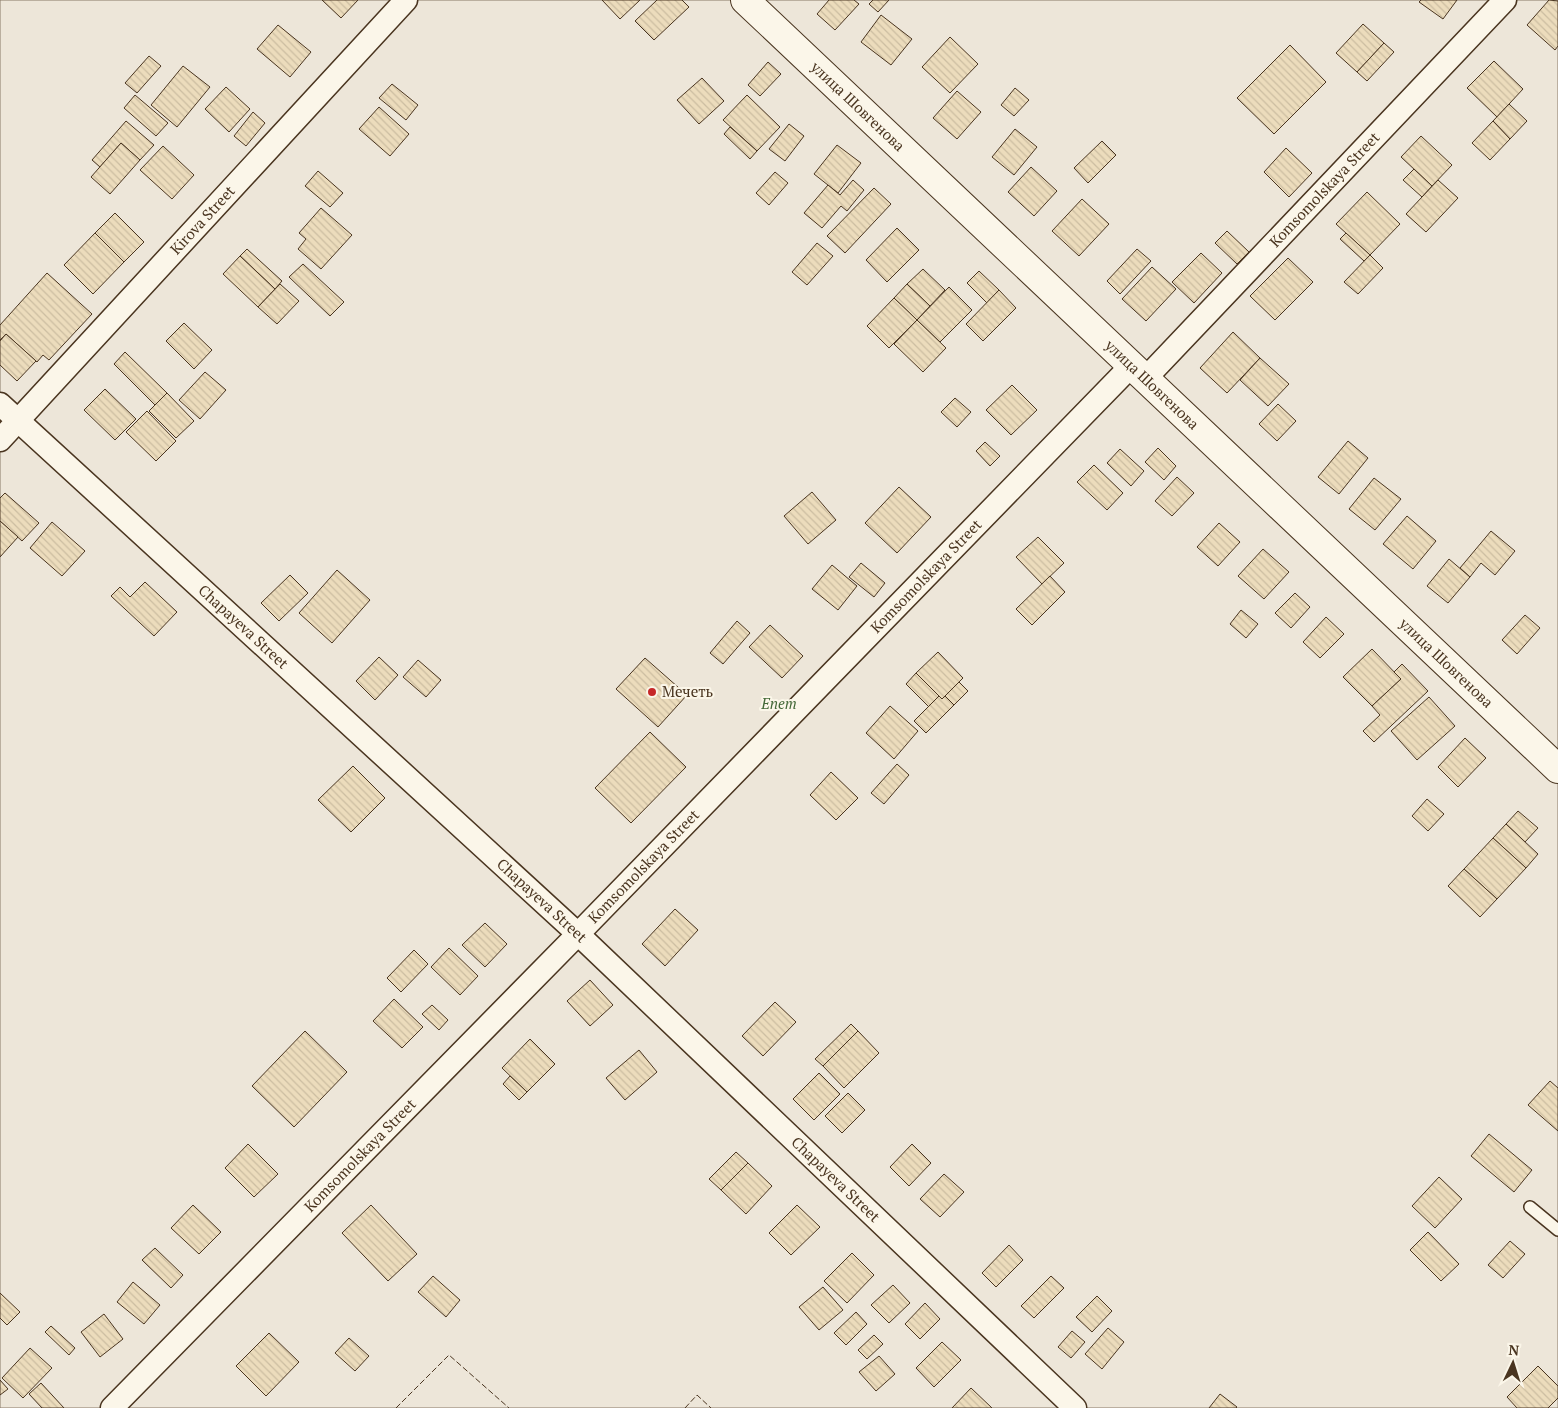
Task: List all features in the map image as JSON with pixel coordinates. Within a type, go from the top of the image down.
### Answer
[{"type":"street","name":"Kirova Street","points":[[0,440],[406,0]]},
{"type":"street","name":"улица Шовгенова","points":[[745,0],[1558,769]]},
{"type":"street","name":"Komsomolskaya Street","points":[[112,1408],[578,934],[1138,372],[1505,0]]},
{"type":"street","name":"Chapayeva Street","points":[[0,404],[578,934],[1075,1408]]},
{"type":"lane","points":[[1530,1207],[1558,1230]]},
{"type":"green space","name":"Enem","points":[[0,0],[1558,0],[1558,1408],[0,1408]]},
{"type":"building","points":[[322,0],[358,0],[341,18]]},
{"type":"building","points":[[602,0],[640,0],[620,19]]},
{"type":"building","points":[[657,0],[682,0],[689,7],[654,40],[635,21]]},
{"type":"building","points":[[829,0],[854,0],[859,4],[835,30],[817,14]]},
{"type":"building","points":[[873,0],[889,0],[878,12],[869,4]]},
{"type":"building","points":[[1421,0],[1457,0],[1443,19],[1419,2]]},
{"type":"building","points":[[1549,0],[1558,1],[1558,46],[1555,50],[1527,25]]},
{"type":"building","points":[[881,15],[912,39],[891,65],[861,42]]},
{"type":"building","points":[[1363,24],[1384,43],[1357,72],[1336,53]]},
{"type":"building","points":[[278,25],[311,52],[290,77],[257,49]]},
{"type":"building","points":[[950,37],[978,64],[950,93],[922,67]]},
{"type":"building","points":[[1384,43],[1394,52],[1367,81],[1357,72]]},
{"type":"building","points":[[1290,45],[1326,82],[1274,134],[1237,98]]},
{"type":"building","points":[[149,56],[161,66],[137,93],[125,83]]},
{"type":"building","points":[[1494,61],[1523,89],[1497,117],[1467,88]]},
{"type":"building","points":[[768,62],[781,74],[760,96],[748,85]]},
{"type":"building","points":[[183,66],[210,87],[177,127],[151,105]]},
{"type":"building","points":[[702,78],[724,101],[699,124],[677,100]]},
{"type":"building","points":[[392,84],[418,105],[406,120],[379,98]]},
{"type":"building","points":[[226,87],[250,109],[229,132],[205,109]]},
{"type":"building","points":[[1015,88],[1029,100],[1014,116],[1001,105]]},
{"type":"building","points":[[957,91],[981,112],[957,139],[933,118]]},
{"type":"building","points":[[135,95],[168,123],[156,136],[124,108]]},
{"type":"building","points":[[747,95],[780,127],[757,151],[723,120]]},
{"type":"building","points":[[1509,104],[1527,121],[1510,139],[1493,121]]},
{"type":"building","points":[[379,107],[409,134],[390,156],[359,129]]},
{"type":"building","points":[[253,112],[265,123],[246,146],[234,136]]},
{"type":"building","points":[[126,121],[154,145],[140,160],[121,143],[100,167],[92,160]]},
{"type":"building","points":[[1493,121],[1510,139],[1490,160],[1472,143]]},
{"type":"building","points":[[789,124],[804,136],[785,161],[769,149]]},
{"type":"building","points":[[730,127],[757,151],[750,159],[724,134]]},
{"type":"building","points":[[1015,129],[1037,147],[1014,175],[992,157]]},
{"type":"building","points":[[1421,136],[1452,165],[1432,186],[1401,157]]},
{"type":"building","points":[[1102,141],[1116,155],[1088,183],[1074,168]]},
{"type":"building","points":[[121,143],[140,160],[110,194],[91,177]]},
{"type":"building","points":[[837,145],[861,163],[838,193],[814,174]]},
{"type":"building","points":[[163,146],[194,175],[172,199],[140,170]]},
{"type":"building","points":[[1286,148],[1312,173],[1289,197],[1264,172]]},
{"type":"building","points":[[1031,167],[1057,191],[1034,216],[1008,192]]},
{"type":"building","points":[[1414,169],[1432,186],[1422,197],[1403,180]]},
{"type":"building","points":[[318,171],[343,193],[330,207],[305,186]]},
{"type":"building","points":[[775,172],[788,183],[769,205],[756,193]]},
{"type":"building","points":[[853,180],[864,190],[847,211],[841,206],[822,228],[804,213],[828,185],[840,195]]},
{"type":"building","points":[[1438,180],[1458,198],[1426,232],[1406,214]]},
{"type":"building","points":[[874,188],[891,204],[845,253],[827,236]]},
{"type":"building","points":[[1367,192],[1400,224],[1370,255],[1336,224]]},
{"type":"building","points":[[1082,199],[1109,224],[1079,256],[1052,231]]},
{"type":"building","points":[[321,208],[352,235],[321,269],[298,249],[306,239],[299,233]]},
{"type":"building","points":[[115,213],[144,242],[124,262],[95,233]]},
{"type":"building","points":[[897,228],[919,250],[887,282],[866,260]]},
{"type":"building","points":[[1227,231],[1249,252],[1237,264],[1215,243]]},
{"type":"building","points":[[95,233],[124,262],[93,294],[64,265]]},
{"type":"building","points":[[1346,233],[1370,255],[1364,261],[1340,239]]},
{"type":"building","points":[[817,243],[833,256],[807,285],[792,272]]},
{"type":"building","points":[[247,249],[282,281],[275,289],[240,256]]},
{"type":"building","points":[[1137,249],[1151,261],[1120,294],[1107,281]]},
{"type":"building","points":[[1201,253],[1222,273],[1194,303],[1172,282]]},
{"type":"building","points":[[1370,255],[1383,268],[1358,294],[1344,282]]},
{"type":"building","points":[[240,256],[275,289],[258,307],[223,274]]},
{"type":"building","points":[[1288,258],[1313,282],[1275,320],[1250,296]]},
{"type":"building","points":[[303,264],[344,302],[330,316],[289,277]]},
{"type":"building","points":[[1152,267],[1176,289],[1146,321],[1122,299]]},
{"type":"building","points":[[923,269],[945,290],[930,306],[907,284]]},
{"type":"building","points":[[979,271],[999,290],[987,303],[967,283]]},
{"type":"building","points":[[47,273],[92,314],[49,360],[43,355],[37,362],[6,334],[0,340],[0,325]]},
{"type":"building","points":[[280,284],[299,301],[277,324],[258,307]]},
{"type":"building","points":[[907,284],[930,306],[917,320],[894,298]]},
{"type":"building","points":[[949,287],[972,310],[940,342],[917,320]]},
{"type":"building","points":[[999,290],[1016,308],[983,341],[966,324]]},
{"type":"building","points":[[894,298],[917,320],[889,348],[867,326]]},
{"type":"building","points":[[917,320],[946,348],[923,372],[894,344]]},
{"type":"building","points":[[184,323],[212,350],[194,369],[166,341]]},
{"type":"building","points":[[1233,332],[1260,358],[1227,393],[1200,368]]},
{"type":"building","points":[[6,334],[36,361],[17,381],[0,365],[0,341]]},
{"type":"building","points":[[125,352],[167,393],[155,405],[114,364]]},
{"type":"building","points":[[1260,358],[1289,384],[1268,406],[1240,380]]},
{"type":"building","points":[[205,372],[226,390],[200,419],[179,400]]},
{"type":"building","points":[[1012,385],[1037,410],[1011,435],[986,410]]},
{"type":"building","points":[[105,389],[136,419],[115,440],[84,410]]},
{"type":"building","points":[[167,393],[194,421],[176,438],[149,411]]},
{"type":"building","points":[[955,398],[971,412],[957,427],[941,412]]},
{"type":"building","points":[[1278,404],[1296,421],[1277,441],[1259,424]]},
{"type":"building","points":[[147,411],[176,441],[156,461],[126,432]]},
{"type":"building","points":[[1348,441],[1368,458],[1339,494],[1318,477]]},
{"type":"building","points":[[985,442],[1000,456],[990,466],[976,451]]},
{"type":"building","points":[[1158,448],[1176,466],[1164,480],[1145,462]]},
{"type":"building","points":[[1120,449],[1144,471],[1131,486],[1107,463]]},
{"type":"building","points":[[1094,465],[1123,493],[1107,510],[1077,482]]},
{"type":"building","points":[[1177,477],[1194,493],[1172,516],[1155,501]]},
{"type":"building","points":[[1374,478],[1401,499],[1375,530],[1349,509]]},
{"type":"building","points":[[899,487],[931,517],[897,553],[865,523]]},
{"type":"building","points":[[812,492],[836,520],[808,544],[784,516]]},
{"type":"building","points":[[5,493],[39,523],[22,541],[0,521],[0,498]]},
{"type":"building","points":[[1407,516],[1436,541],[1413,569],[1383,544]]},
{"type":"building","points":[[0,521],[18,537],[0,557]]},
{"type":"building","points":[[52,522],[85,551],[62,576],[30,548]]},
{"type":"building","points":[[1219,523],[1240,542],[1218,566],[1197,547]]},
{"type":"building","points":[[1491,531],[1515,551],[1495,575],[1481,563],[1470,577],[1460,568]]},
{"type":"building","points":[[1038,537],[1064,563],[1042,584],[1016,557]]},
{"type":"building","points":[[1263,549],[1289,572],[1264,599],[1238,576]]},
{"type":"building","points":[[1449,559],[1470,577],[1448,603],[1427,586]]},
{"type":"building","points":[[861,563],[885,583],[874,597],[849,577]]},
{"type":"building","points":[[832,565],[857,586],[838,610],[812,589]]},
{"type":"building","points":[[337,570],[370,600],[332,643],[299,613]]},
{"type":"building","points":[[290,575],[308,593],[279,621],[261,603]]},
{"type":"building","points":[[1050,576],[1065,592],[1032,625],[1016,609]]},
{"type":"building","points":[[145,582],[177,612],[154,636],[111,596],[120,587],[130,597]]},
{"type":"building","points":[[1295,593],[1310,607],[1291,628],[1275,613]]},
{"type":"building","points":[[1241,610],[1258,624],[1246,638],[1230,624]]},
{"type":"building","points":[[1525,615],[1540,628],[1517,654],[1502,640]]},
{"type":"building","points":[[1326,617],[1344,634],[1320,658],[1303,642]]},
{"type":"building","points":[[737,621],[750,633],[723,664],[710,653]]},
{"type":"building","points":[[770,625],[803,656],[782,678],[749,647]]},
{"type":"building","points":[[1372,649],[1401,679],[1372,706],[1343,677]]},
{"type":"building","points":[[938,652],[963,678],[942,699],[916,673]]},
{"type":"building","points":[[379,657],[398,675],[375,700],[356,681]]},
{"type":"building","name":"Мечеть","points":[[645,658],[687,695],[658,727],[616,689]]},
{"type":"building","points":[[418,660],[441,680],[426,697],[403,677]]},
{"type":"building","points":[[1402,664],[1428,691],[1374,742],[1363,731],[1380,715],[1372,706],[1401,679],[1394,672]]},
{"type":"building","points":[[916,673],[939,696],[929,707],[906,684]]},
{"type":"building","points":[[959,682],[968,691],[954,705],[945,696]]},
{"type":"building","points":[[939,696],[942,699],[945,696],[954,705],[926,733],[914,721]]},
{"type":"building","points":[[1429,697],[1455,726],[1417,760],[1391,731]]},
{"type":"building","points":[[890,706],[918,731],[894,759],[866,733]]},
{"type":"building","points":[[650,732],[686,767],[631,823],[595,788]]},
{"type":"building","points":[[1465,738],[1486,758],[1458,787],[1438,767]]},
{"type":"building","points":[[897,764],[909,775],[884,804],[871,793]]},
{"type":"building","points":[[353,766],[385,798],[351,832],[318,800]]},
{"type":"building","points":[[831,772],[858,798],[836,820],[810,795]]},
{"type":"building","points":[[1427,799],[1444,814],[1428,831],[1412,816]]},
{"type":"building","points":[[1518,811],[1538,828],[1525,842],[1506,824]]},
{"type":"building","points":[[1506,824],[1538,854],[1526,868],[1493,838]]},
{"type":"building","points":[[1493,838],[1526,868],[1497,899],[1464,869]]},
{"type":"building","points":[[1464,869],[1497,899],[1480,917],[1448,886]]},
{"type":"building","points":[[675,909],[698,930],[665,966],[642,944]]},
{"type":"building","points":[[485,923],[507,944],[485,967],[462,945]]},
{"type":"building","points":[[449,948],[478,976],[460,995],[431,967]]},
{"type":"building","points":[[414,950],[428,964],[401,992],[387,978]]},
{"type":"building","points":[[590,980],[613,1005],[590,1026],[567,1001]]},
{"type":"building","points":[[394,999],[423,1027],[402,1048],[373,1021]]},
{"type":"building","points":[[775,1002],[796,1022],[763,1056],[742,1036]]},
{"type":"building","points":[[432,1005],[448,1020],[439,1030],[422,1014]]},
{"type":"building","points":[[851,1024],[858,1031],[823,1066],[815,1059]]},
{"type":"building","points":[[305,1031],[347,1072],[294,1127],[252,1086]]},
{"type":"building","points":[[858,1031],[879,1053],[844,1088],[823,1066]]},
{"type":"building","points":[[530,1039],[555,1064],[527,1092],[502,1068]]},
{"type":"building","points":[[639,1050],[657,1072],[625,1100],[606,1078]]},
{"type":"building","points":[[819,1073],[840,1094],[814,1120],[793,1099]]},
{"type":"building","points":[[510,1076],[527,1092],[519,1100],[503,1084]]},
{"type":"building","points":[[1550,1081],[1558,1088],[1558,1131],[1528,1105]]},
{"type":"building","points":[[848,1093],[865,1110],[842,1133],[825,1116]]},
{"type":"building","points":[[1489,1134],[1532,1170],[1514,1192],[1471,1156]]},
{"type":"building","points":[[248,1144],[278,1174],[254,1197],[225,1168]]},
{"type":"building","points":[[912,1144],[931,1163],[909,1186],[890,1167]]},
{"type":"building","points":[[736,1152],[748,1163],[721,1190],[709,1179]]},
{"type":"building","points":[[748,1163],[772,1186],[746,1214],[721,1190]]},
{"type":"building","points":[[944,1174],[964,1192],[940,1217],[920,1199]]},
{"type":"building","points":[[1439,1177],[1462,1199],[1435,1228],[1412,1206]]},
{"type":"building","points":[[193,1205],[221,1232],[199,1254],[171,1228]]},
{"type":"building","points":[[371,1205],[417,1254],[388,1281],[342,1233]]},
{"type":"building","points":[[797,1205],[820,1227],[791,1255],[769,1233]]},
{"type":"building","points":[[1428,1232],[1459,1264],[1441,1281],[1410,1250]]},
{"type":"building","points":[[1510,1241],[1525,1254],[1503,1278],[1488,1265]]},
{"type":"building","points":[[1009,1245],[1023,1260],[996,1287],[982,1273]]},
{"type":"building","points":[[155,1248],[183,1275],[171,1288],[142,1260]]},
{"type":"building","points":[[852,1253],[874,1275],[847,1303],[824,1281]]},
{"type":"building","points":[[433,1276],[460,1300],[446,1317],[418,1292]]},
{"type":"building","points":[[1051,1276],[1064,1288],[1034,1318],[1021,1306]]},
{"type":"building","points":[[133,1282],[160,1305],[144,1324],[117,1302]]},
{"type":"building","points":[[893,1285],[910,1303],[889,1323],[871,1305]]},
{"type":"building","points":[[823,1287],[843,1310],[819,1330],[799,1307]]},
{"type":"building","points":[[0,1293],[20,1312],[7,1325],[0,1318]]},
{"type":"building","points":[[1097,1296],[1112,1311],[1092,1332],[1076,1317]]},
{"type":"building","points":[[925,1303],[940,1319],[920,1339],[905,1324]]},
{"type":"building","points":[[856,1312],[867,1324],[846,1345],[834,1333]]},
{"type":"building","points":[[104,1314],[123,1339],[100,1357],[81,1332]]},
{"type":"building","points":[[51,1326],[75,1348],[69,1355],[45,1332]]},
{"type":"building","points":[[1108,1328],[1124,1342],[1102,1369],[1085,1354]]},
{"type":"building","points":[[1072,1331],[1085,1342],[1071,1358],[1058,1347]]},
{"type":"building","points":[[269,1333],[299,1362],[266,1396],[236,1366]]},
{"type":"building","points":[[874,1335],[883,1344],[867,1359],[858,1350]]},
{"type":"building","points":[[349,1338],[369,1356],[355,1371],[335,1353]]},
{"type":"building","points":[[942,1342],[961,1360],[934,1387],[916,1368]]},
{"type":"building","points":[[30,1348],[52,1368],[23,1398],[2,1378]]},
{"type":"building","points":[[879,1356],[895,1374],[876,1391],[859,1372]]},
{"type":"building","points":[[1538,1366],[1558,1386],[1558,1398],[1548,1408],[1517,1408],[1507,1397]]},
{"type":"building","points":[[0,1380],[8,1389],[0,1395]]},
{"type":"building","points":[[41,1383],[64,1408],[42,1408],[29,1394]]},
{"type":"building","points":[[971,1388],[992,1408],[952,1408]]},
{"type":"building","points":[[1220,1394],[1237,1407],[1209,1408]]},
{"type":"fence","points":[[396,1408],[449,1355],[509,1408]]},
{"type":"fence","points":[[685,1408],[697,1395],[711,1408]]},
{"type":"place","name":"Мечеть","points":[[652,692]]}]
